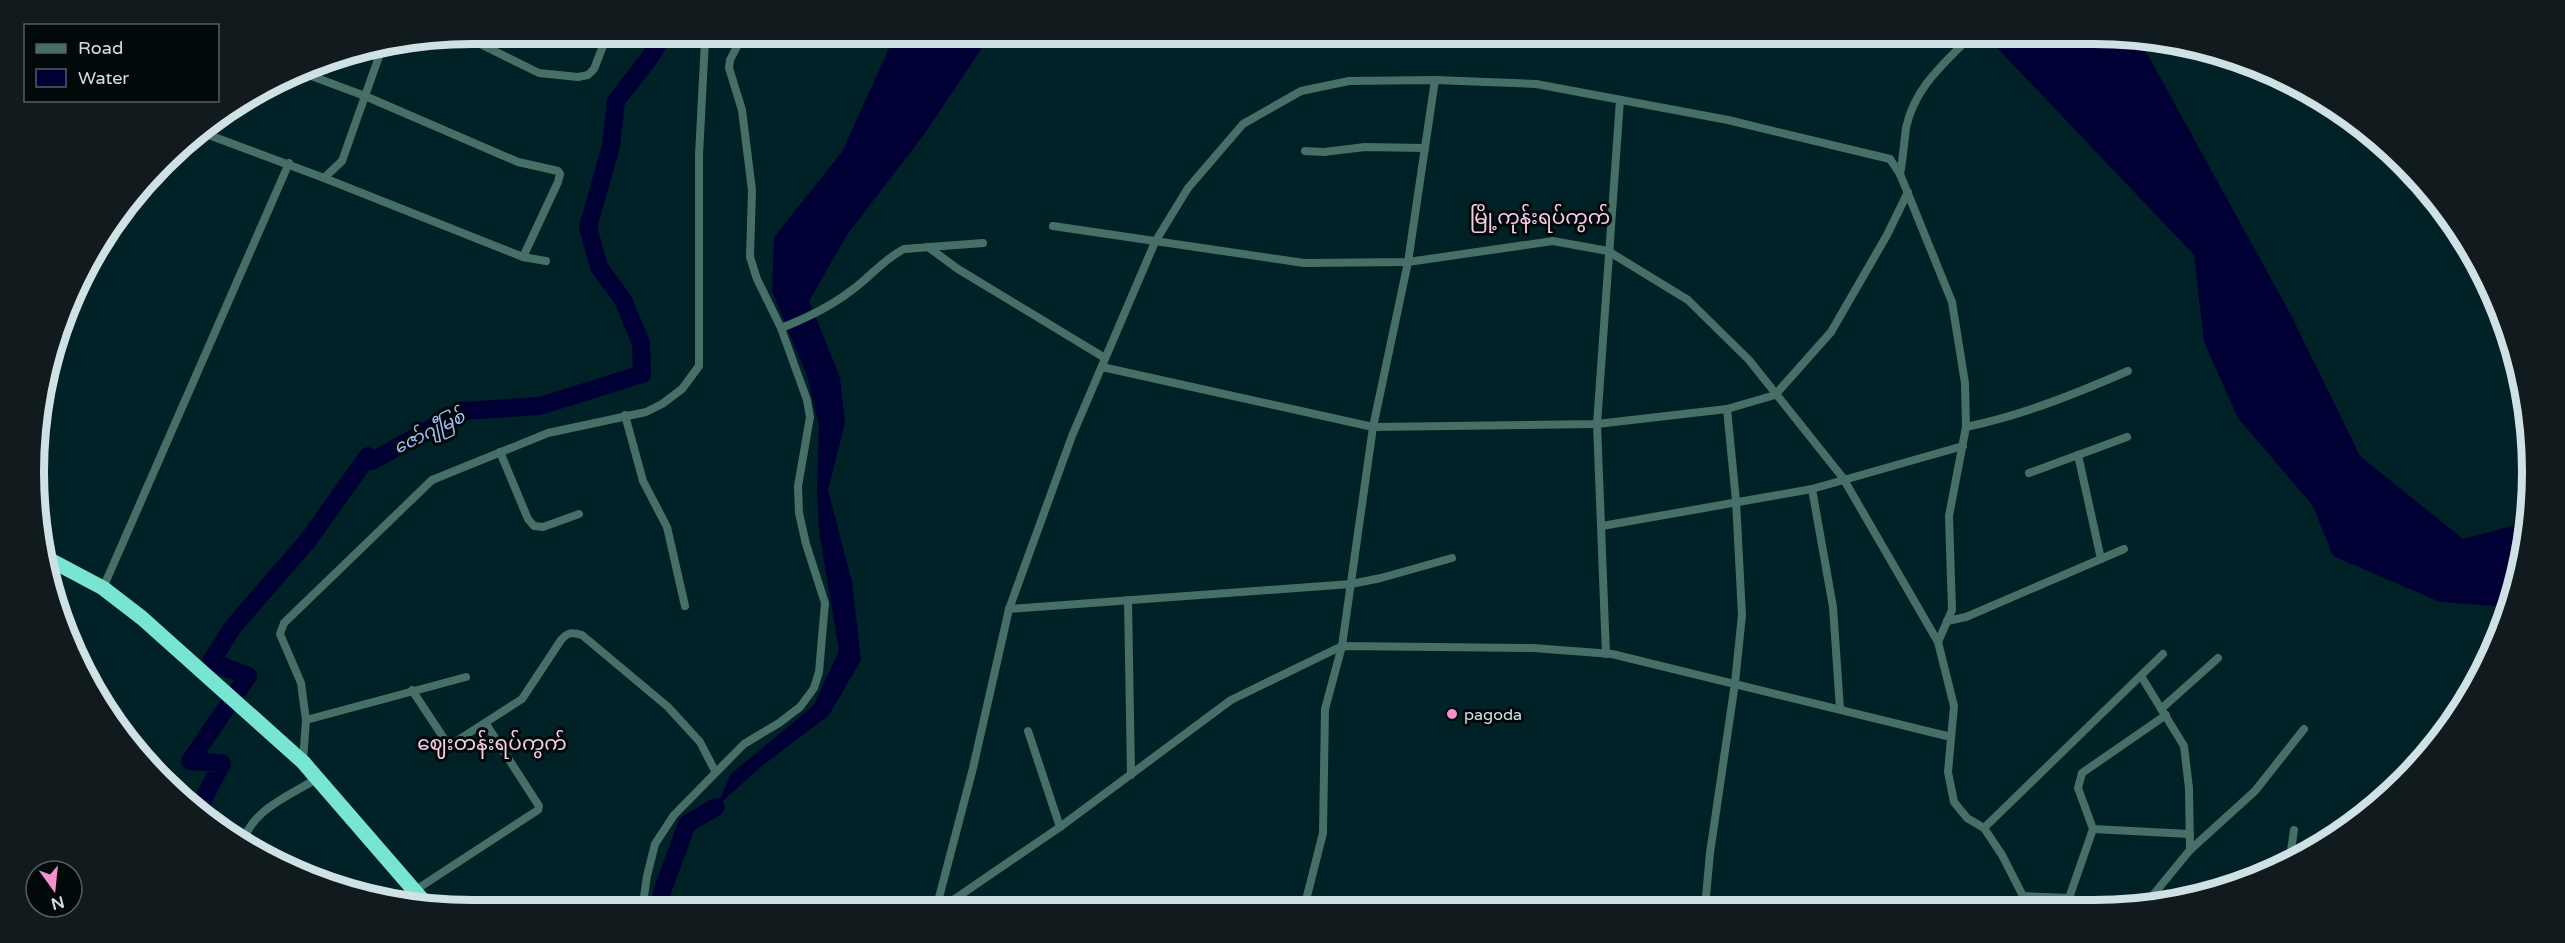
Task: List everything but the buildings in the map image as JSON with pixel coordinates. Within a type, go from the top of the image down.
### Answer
[{"type":"highway","points":[[53,562],[103,588],[142,618],[303,762],[419,896]]},
{"type":"street","points":[[480,44],[539,73],[578,77],[588,75],[594,69],[604,44]]},
{"type":"street","points":[[303,762],[306,720],[301,683],[280,634],[284,623],[432,480],[548,433],[646,412],[662,404],[682,389],[699,366],[699,155],[705,44]]},
{"type":"street","points":[[643,900],[656,844],[674,815],[744,744],[800,707],[814,688],[819,672],[825,603],[806,544],[798,486],[810,417],[807,400],[783,327],[757,279],[750,257],[752,190],[742,110],[729,68],[730,60],[738,44]]},
{"type":"street","points":[[1900,174],[1907,126],[1918,94],[1931,75],[1963,44]]},
{"type":"street","points":[[324,178],[342,161],[380,54]]},
{"type":"street","points":[[310,75],[365,96],[518,162],[558,171],[560,174],[558,182],[524,257]]},
{"type":"street","points":[[1306,900],[1323,833],[1325,709],[1342,646],[1373,426],[1408,262],[1435,80]]},
{"type":"street","points":[[940,900],[1009,609],[1072,436],[1155,242],[1188,188],[1243,124],[1301,91],[1350,81],[1435,80],[1536,84],[1728,120],[1890,159],[1908,192],[1952,302],[1965,383],[1966,427],[1949,516],[1952,610],[1938,642]]},
{"type":"street","points":[[1606,654],[1597,424],[1620,100]]},
{"type":"street","points":[[208,134],[289,163],[524,257],[546,261]]},
{"type":"street","points":[[1305,151],[1324,152],[1365,147],[1425,148]]},
{"type":"street","points":[[103,588],[289,163]]},
{"type":"street","points":[[928,248],[1103,363],[1373,426],[1597,424],[1727,410],[1775,395],[1831,332],[1887,235],[1908,192]]},
{"type":"street","points":[[1053,226],[1304,263],[1408,262],[1553,241],[1608,251],[1688,300],[1749,360],[1843,478],[1938,642],[1954,706],[1948,772],[1954,802],[1967,818],[1984,828],[2002,855],[2024,900]]},
{"type":"street","points":[[783,327],[817,313],[852,290],[894,254],[904,249],[983,243]]},
{"type":"street","points":[[1966,427],[2002,420],[2064,399],[2128,371]]},
{"type":"street","points":[[1706,900],[1742,615],[1736,501],[1727,410]]},
{"type":"street","points":[[625,415],[643,481],[667,527],[685,606]]},
{"type":"street","points":[[2029,472],[2127,437]]},
{"type":"street","points":[[1602,526],[1812,489],[1843,478],[1963,446]]},
{"type":"street","points":[[500,452],[528,519],[534,526],[543,527],[579,514]]},
{"type":"street","points":[[2078,455],[2101,559]]},
{"type":"street","points":[[1812,489],[1833,607],[1840,709]]},
{"type":"street","points":[[1947,621],[1966,617],[2124,549]]},
{"type":"street","points":[[1009,609],[1351,584],[1381,579],[1452,558]]},
{"type":"street","points":[[1128,600],[1131,775]]},
{"type":"street","points":[[412,690],[449,743],[454,742],[486,724],[522,699],[561,640],[566,634],[573,632],[582,636],[668,707],[700,742],[715,771]]},
{"type":"street","points":[[951,900],[1059,827],[1231,700],[1342,646],[1533,648],[1606,654],[1951,736]]},
{"type":"street","points":[[1984,828],[2163,654]]},
{"type":"street","points":[[2069,898],[2093,829],[2078,788],[2082,773],[2163,712],[2218,658]]},
{"type":"street","points":[[2141,676],[2184,746],[2189,788],[2190,850]]},
{"type":"street","points":[[306,720],[466,677]]},
{"type":"street","points":[[414,891],[537,810],[539,806],[486,724]]},
{"type":"street","points":[[2153,895],[2190,850],[2255,791],[2304,729]]},
{"type":"street","points":[[1028,731],[1059,827]]},
{"type":"street","points":[[246,835],[250,824],[256,817],[316,778]]},
{"type":"street","points":[[2093,829],[2190,834]]},
{"type":"street","points":[[2291,851],[2294,830]]},
{"type":"street","points":[[2023,896],[2075,900]]},
{"type":"water","points":[[891,44],[985,44],[925,133],[847,235],[809,301],[840,377],[845,423],[828,490],[852,582],[861,660],[829,715],[762,766],[716,807],[731,774],[813,706],[839,651],[819,531],[817,490],[819,426],[807,376],[772,291],[774,237],[842,152]]},
{"type":"water","points":[[1993,44],[2121,44],[2143,46],[2291,315],[2360,456],[2463,539],[2518,524],[2500,606],[2440,602],[2333,556],[2313,506],[2238,418],[2204,342],[2194,255]]},
{"type":"waterway","name":"ဇော်ဂျီမြစ်","points":[[201,803],[222,763],[190,761],[248,676],[211,662],[232,628],[309,539],[368,456],[372,461],[462,411],[540,406],[642,374],[641,343],[623,300],[599,267],[588,227],[611,146],[616,101],[658,44]]},
{"type":"waterway","points":[[661,900],[687,824],[716,807]]},
{"type":"place","name":"pagoda","points":[[1452,714]]},
{"type":"district","name":"မြို့ကုန်းရပ်ကွက်","points":[[1540,217]]},
{"type":"district","name":"ဈေးတန်းရပ်ကွက်","points":[[492,743]]}]
